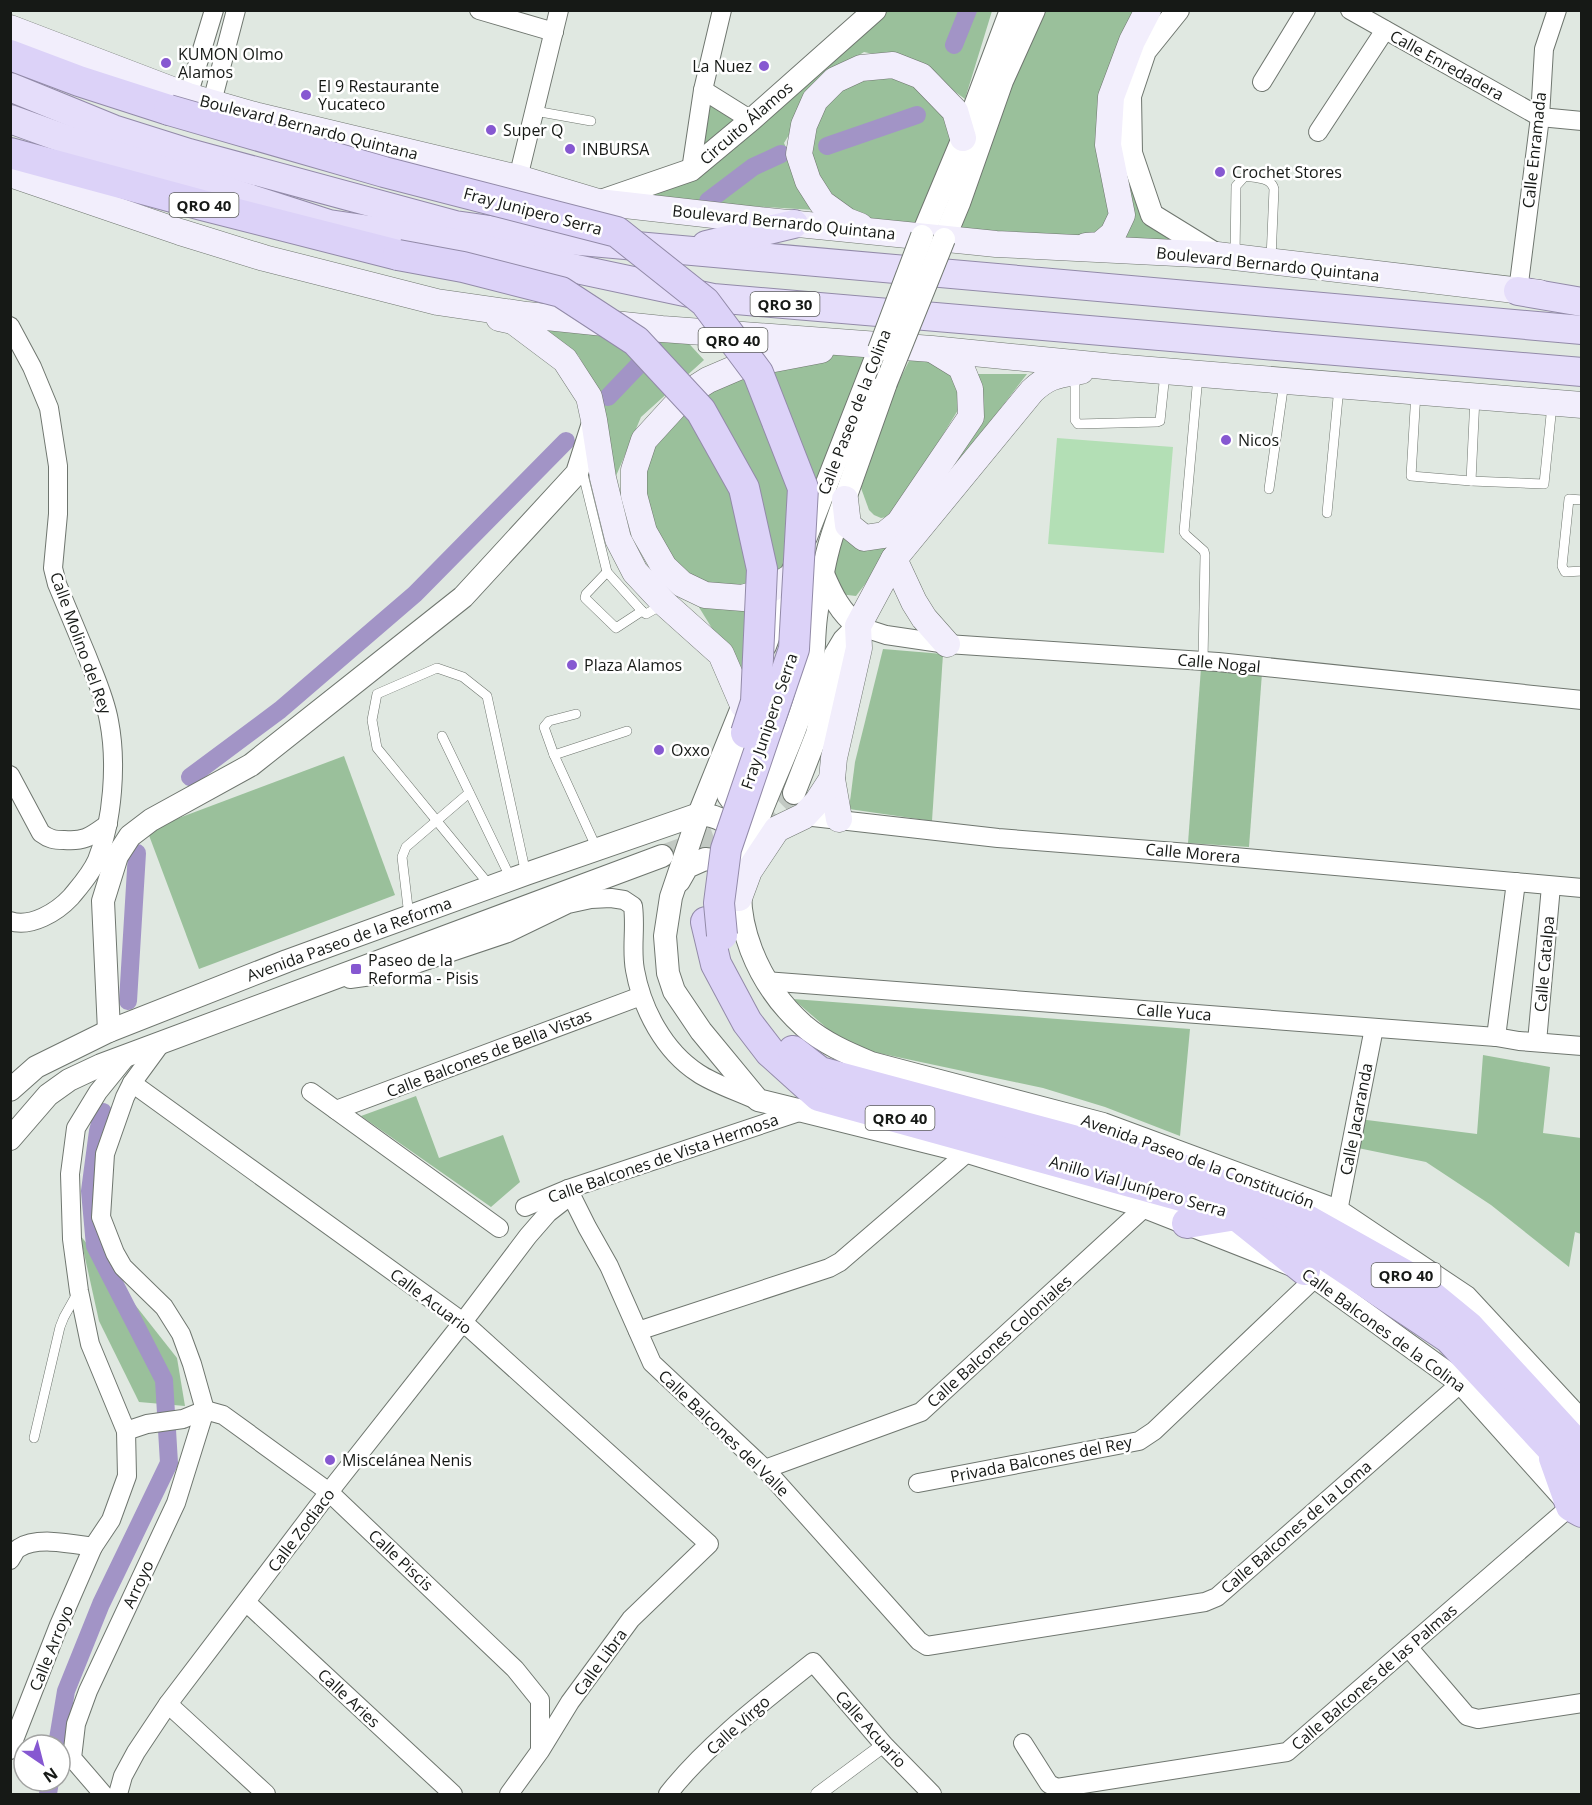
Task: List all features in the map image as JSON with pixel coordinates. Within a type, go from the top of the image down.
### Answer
[{"type":"highway","points":[[10,43],[79,81]]},
{"type":"highway","name":"Fray Junipero Serra","points":[[10,55],[79,81],[190,103],[384,172],[616,232],[705,302],[758,373],[803,488],[794,649],[726,849],[714,929]]},
{"type":"highway","name":"Fray Junipero Serra","points":[[10,153],[398,255],[463,267],[561,292],[636,341],[701,411],[744,488],[762,569],[756,702],[706,856],[714,929]]},
{"type":"highway","name":"Anillo Vial Junípero Serra","points":[[714,929],[716,964],[747,1022],[770,1052],[819,1096],[1184,1196],[1316,1249],[1449,1338],[1549,1447],[1579,1504]]},
{"type":"highway","name":"Anillo Vial Junípero Serra","points":[[1184,1196],[1302,1217],[1407,1276],[1468,1326],[1581,1450]]},
{"type":"highway","points":[[1236,1215],[1310,1273]]},
{"type":"main road","points":[[1077,247],[1100,245],[1113,234],[1122,215],[1108,145],[1111,97],[1132,41],[1148,10]]},
{"type":"main road","name":"Boulevard Bernardo Quintana","points":[[10,28],[190,103],[258,116],[518,178],[598,202],[996,244],[1226,256],[1518,291],[1581,296]]},
{"type":"main road","points":[[874,231],[847,221],[822,203],[808,181],[799,154],[804,125],[815,100],[835,80],[861,68],[892,65],[921,76],[928,83],[955,111],[963,138]]},
{"type":"main road","points":[[10,87],[113,129],[189,153],[455,225],[546,238],[684,251],[1581,330]]},
{"type":"main road","name":"QRO 30","points":[[10,119],[79,144],[329,224],[445,241],[713,298],[1581,372]]},
{"type":"main road","points":[[10,174],[264,258],[513,321],[565,360],[589,398],[603,478],[618,539],[653,607],[721,654],[743,705]]},
{"type":"main road","points":[[684,251],[794,224]]},
{"type":"main road","points":[[1518,291],[1581,302]]},
{"type":"main road","points":[[437,302],[527,315],[662,329],[932,349],[1113,367],[1581,405]]},
{"type":"main road","points":[[789,579],[771,589],[743,598],[705,595],[682,584],[664,567],[644,532],[634,495],[634,470],[644,440],[686,394],[708,380],[743,365],[856,344]]},
{"type":"main road","points":[[845,499],[848,525],[864,538],[884,535],[899,523],[971,417],[970,389],[961,367],[932,349]]},
{"type":"main road","points":[[839,819],[832,778],[834,758],[859,648],[858,626],[894,559],[1032,391],[1044,380],[1058,375],[1113,367]]},
{"type":"main road","points":[[894,559],[914,602],[924,618],[947,644]]},
{"type":"main road","points":[[739,898],[749,871],[777,829],[804,816],[817,802],[832,778]]},
{"type":"street","points":[[190,103],[214,10]]},
{"type":"street","points":[[190,103],[236,10]]},
{"type":"street","points":[[479,10],[554,32]]},
{"type":"street","points":[[518,178],[559,10]]},
{"type":"street","points":[[691,170],[704,90],[722,10]]},
{"type":"street","name":"Circuito Álamos","points":[[598,202],[691,170],[875,10]]},
{"type":"street","name":"Calle Paseo de la Colina","points":[[699,814],[743,705],[789,579],[877,379],[936,230],[963,138],[1011,10]]},
{"type":"street","name":"Calle Paseo de la Colina","points":[[936,230],[960,203],[1002,81],[1034,10]]},
{"type":"street","points":[[1178,10],[1145,51],[1130,96],[1131,153],[1152,215],[1226,256]]},
{"type":"street","points":[[1262,82],[1306,10]]},
{"type":"street","name":"Calle Enredadera","points":[[1350,10],[1540,117],[1581,121]]},
{"type":"street","name":"Calle Enramada","points":[[1518,291],[1540,117],[1544,49],[1557,10]]},
{"type":"street","points":[[1318,132],[1385,30]]},
{"type":"street","points":[[704,90],[751,120]]},
{"type":"street","name":"Calle Molino del Rey","points":[[10,326],[32,367],[49,408],[58,466],[58,514],[53,568],[57,584],[98,684],[109,721],[113,777],[108,824],[97,861],[82,884],[64,904],[44,918],[17,923],[10,921]]},
{"type":"street","name":"Calle Paseo de la Colina","points":[[761,814],[806,699],[815,649],[816,618],[828,550],[845,499],[877,379]]},
{"type":"street","points":[[109,1031],[103,901],[117,856],[130,836],[151,820],[251,765],[463,597],[577,472],[594,420]]},
{"type":"street","points":[[794,793],[818,734],[835,655],[844,640],[858,626],[846,616],[837,603],[823,574]]},
{"type":"street","points":[[823,574],[835,655]]},
{"type":"street","points":[[789,579],[785,620],[729,784],[728,795],[733,802],[761,814],[804,816]]},
{"type":"street","name":"Calle Nogal","points":[[858,626],[886,635],[947,644],[1203,662],[1581,700]]},
{"type":"street","points":[[10,776],[42,833],[50,839],[77,842],[90,837],[108,824]]},
{"type":"street","points":[[739,898],[734,836],[724,820],[712,815],[699,814],[671,897],[665,936],[668,973],[674,991],[701,1031],[758,1101]]},
{"type":"street","name":"Avenida Paseo de la Reforma","points":[[10,1090],[36,1067],[109,1031],[263,970],[409,916],[699,814]]},
{"type":"street","name":"Avenida Paseo de la Constitución","points":[[761,814],[744,861],[739,898],[749,944],[765,981],[784,1006],[805,1027],[839,1050],[871,1063],[1103,1124],[1338,1211],[1466,1297],[1581,1422]]},
{"type":"street","name":"Calle Morera","points":[[804,816],[998,838],[1581,888]]},
{"type":"street","name":"Avenida Paseo de la Reforma","points":[[10,1139],[48,1095],[69,1080],[101,1065],[662,856]]},
{"type":"street","points":[[671,897],[687,867],[705,859],[721,861],[730,875],[739,898]]},
{"type":"street","points":[[1496,1037],[1516,882]]},
{"type":"street","name":"Calle Catalpa","points":[[1537,1042],[1551,886]]},
{"type":"street","points":[[321,982],[386,974],[508,933],[568,904],[591,899],[624,900],[633,906],[635,919],[633,951],[641,996],[662,1037],[677,1055],[698,1074],[758,1101]]},
{"type":"street","points":[[287,961],[268,979],[271,990],[283,993],[299,990]]},
{"type":"street","points":[[162,1042],[132,1083],[105,1154],[101,1217],[123,1267],[164,1307],[181,1334],[205,1410],[183,1419],[147,1424],[126,1431],[90,1344],[79,1290],[72,1239],[70,1174],[76,1128],[98,1092],[142,1034],[167,1016],[263,970]]},
{"type":"street","name":"Calle Yuca","points":[[765,981],[1496,1037],[1581,1046]]},
{"type":"street","name":"Calle Balcones de Bella Vistas","points":[[336,1110],[641,996]]},
{"type":"street","name":"Calle Jacaranda","points":[[1338,1211],[1374,1028]]},
{"type":"street","name":"Calle Acuario","points":[[132,1083],[463,1322],[708,1544]]},
{"type":"street","points":[[311,1092],[499,1228]]},
{"type":"street","name":"Calle Balcones de la Colina","points":[[758,1101],[968,1152],[1145,1207],[1184,1196],[1310,1273],[1461,1383],[1579,1504]]},
{"type":"street","name":"Calle Balcones de Vista Hermosa","points":[[525,1207],[802,1111]]},
{"type":"street","points":[[638,1331],[829,1268],[840,1262],[968,1152]]},
{"type":"street","name":"Calle Zodiaco","points":[[118,1794],[123,1776],[136,1752],[168,1704],[528,1236],[569,1192]]},
{"type":"street","name":"Calle Balcones del Valle","points":[[569,1192],[609,1266],[652,1363],[765,1469],[919,1641],[927,1646]]},
{"type":"street","name":"Calle Balcones Coloniales","points":[[765,1469],[921,1412],[1145,1207]]},
{"type":"street","name":"Privada Balcones del Rey","points":[[918,1483],[1139,1441],[1154,1431],[1310,1273]]},
{"type":"street","name":"Calle Balcones de la Loma","points":[[927,1646],[1205,1602],[1217,1597],[1461,1383]]},
{"type":"street","name":"Calle Piscis","points":[[205,1410],[223,1415],[329,1492],[515,1669],[540,1700],[540,1750]]},
{"type":"street","name":"Arroyo","points":[[103,1794],[72,1758],[76,1724],[88,1691],[176,1503],[205,1410]]},
{"type":"street","name":"Calle Arroyo","points":[[10,1750],[59,1625],[93,1547],[111,1520],[127,1476],[126,1431]]},
{"type":"street","name":"Calle Balcones de las Palmas","points":[[1023,1743],[1050,1784],[1057,1788],[1287,1752],[1579,1504]]},
{"type":"street","points":[[13,1551],[30,1543],[60,1542],[93,1547]]},
{"type":"street","name":"Calle Libra","points":[[509,1794],[570,1702],[631,1619],[708,1544]]},
{"type":"street","name":"Calle Aries","points":[[246,1602],[453,1794]]},
{"type":"street","points":[[1408,1647],[1467,1716],[1478,1719],[1581,1703]]},
{"type":"street","name":"Calle Acuario","points":[[813,1662],[884,1745],[932,1794]]},
{"type":"street","name":"Calle Virgo","points":[[668,1794],[681,1777],[745,1717],[813,1662]]},
{"type":"street","points":[[168,1704],[266,1794]]},
{"type":"street","points":[[826,1792],[884,1745]]},
{"type":"lane","points":[[535,111],[591,121]]},
{"type":"lane","points":[[1226,256],[1236,186],[1245,176],[1268,180],[1273,184],[1271,262]]},
{"type":"lane","points":[[1075,372],[1076,423],[1101,423],[1160,421],[1165,371]]},
{"type":"lane","points":[[1199,374],[1184,532],[1204,551],[1205,555],[1203,662]]},
{"type":"lane","points":[[1269,489],[1284,381]]},
{"type":"lane","points":[[1327,513],[1339,385]]},
{"type":"lane","points":[[1416,392],[1411,476],[1471,481],[1544,484],[1552,403]]},
{"type":"lane","points":[[1471,481],[1475,397]]},
{"type":"lane","points":[[580,461],[607,573],[653,607],[616,628],[585,598],[586,594],[607,573]]},
{"type":"lane","points":[[1581,500],[1569,499],[1562,566],[1565,572],[1581,571]]},
{"type":"lane","points":[[437,668],[463,677],[486,696],[509,880],[436,820],[377,748],[372,720],[377,694],[437,668]]},
{"type":"lane","points":[[576,714],[549,721],[544,727],[597,849]]},
{"type":"lane","points":[[555,755],[627,731]]},
{"type":"lane","points":[[442,736],[509,880]]},
{"type":"lane","points":[[409,916],[402,857],[406,847],[469,794]]},
{"type":"lane","points":[[34,1438],[60,1327],[79,1290]]},
{"type":"green space","points":[[884,11],[992,11],[965,99],[915,63],[864,52],[824,77],[784,143],[814,210],[638,199]]},
{"type":"green space","points":[[1034,11],[1178,11],[1130,96],[1152,215],[1217,255],[944,239]]},
{"type":"green space","points":[[921,76],[963,138],[922,236],[822,203],[804,125],[835,80]]},
{"type":"green space","points":[[703,90],[751,120],[691,170]]},
{"type":"green space","points":[[539,327],[681,335],[704,360],[641,417],[616,476],[599,391],[578,355]]},
{"type":"green space","points":[[880,346],[789,578],[743,598],[664,567],[634,470],[644,440],[743,365]]},
{"type":"green space","points":[[910,359],[929,360],[954,376],[966,397],[898,508],[887,517],[881,518],[869,510],[861,488],[896,387]]},
{"type":"green space","points":[[975,374],[1027,374],[856,596],[839,594],[831,571],[840,530],[885,539],[974,423]]},
{"type":"green space","points":[[777,592],[742,677],[697,604]]},
{"type":"green space","points":[[883,649],[943,654],[932,821],[849,809],[855,762]]},
{"type":"green space","points":[[1201,668],[1262,673],[1249,847],[1188,843]]},
{"type":"green space","points":[[344,756],[395,895],[199,969],[147,830]]},
{"type":"green space","points":[[793,999],[1190,1029],[1180,1136],[1105,1107],[1043,1088],[869,1051],[836,1036]]},
{"type":"green space","points":[[1483,1055],[1550,1067],[1543,1133],[1581,1138],[1581,1234],[1575,1232],[1569,1267],[1491,1205],[1426,1162],[1353,1147],[1359,1119],[1477,1134]]},
{"type":"green space","points":[[416,1096],[439,1158],[503,1135],[520,1182],[491,1207],[361,1116]]},
{"type":"green space","points":[[80,1235],[177,1358],[185,1406],[139,1402],[99,1321]]},
{"type":"building","points":[[1057,438],[1173,447],[1164,553],[1048,544]]},
{"type":"waterway","points":[[954,45],[968,10]]},
{"type":"waterway","points":[[827,146],[917,115]]},
{"type":"waterway","points":[[708,201],[753,167],[781,154]]},
{"type":"waterway","points":[[608,397],[654,349]]},
{"type":"waterway","points":[[190,777],[280,710],[415,594],[566,441]]},
{"type":"waterway","points":[[128,1001],[137,853]]},
{"type":"waterway","points":[[59,1733],[66,1691],[101,1604],[169,1463],[164,1380],[95,1246],[90,1191],[98,1131],[103,1112]]},
{"type":"tunnel","points":[[662,856],[767,819],[794,793]]},
{"type":"place","name":"KUMON Olmo Alamos","points":[[166,63]]},
{"type":"place","name":"La Nuez","points":[[764,66]]},
{"type":"place","name":"El 9 Restaurante Yucateco","points":[[306,95]]},
{"type":"place","name":"Super Q","points":[[491,130]]},
{"type":"place","name":"INBURSA","points":[[570,149]]},
{"type":"place","name":"Crochet Stores","points":[[1220,172]]},
{"type":"place","name":"Nicos","points":[[1226,440]]},
{"type":"place","name":"Plaza Alamos","points":[[572,665]]},
{"type":"place","name":"Oxxo","points":[[659,750]]},
{"type":"place","name":"Paseo de la Reforma - Pisis","points":[[356,969]]},
{"type":"place","name":"Miscelánea Nenis","points":[[330,1460]]}]
